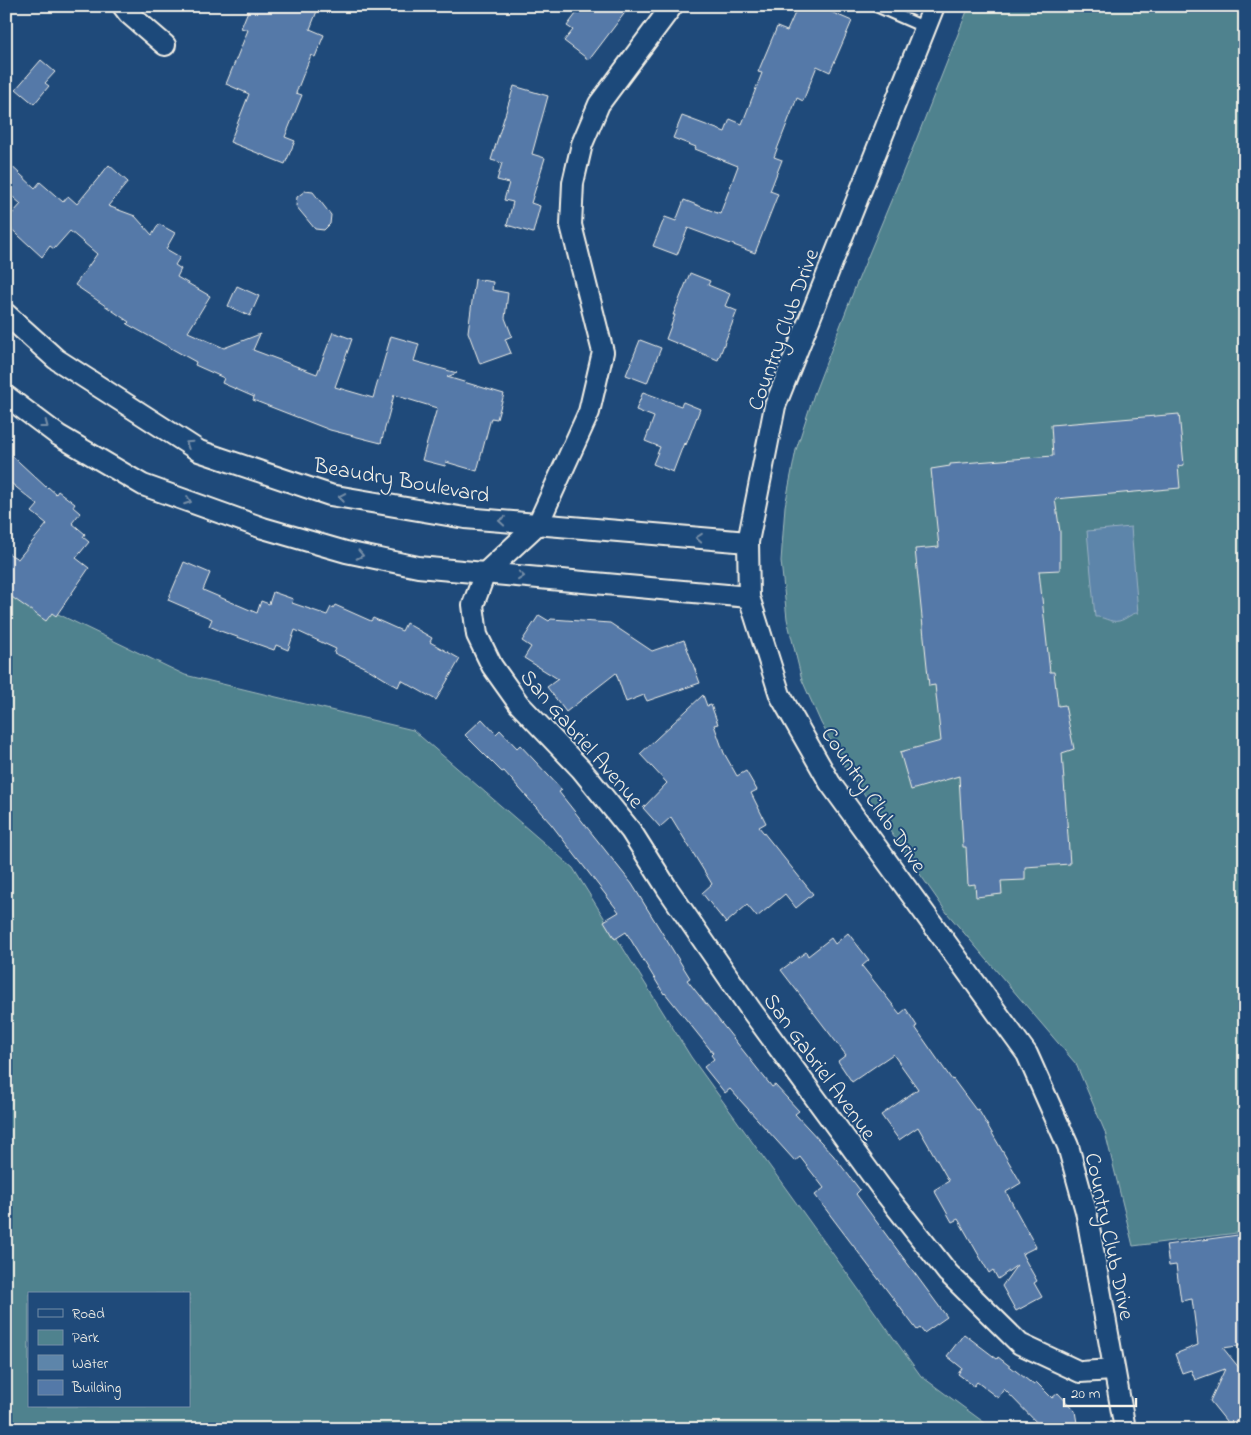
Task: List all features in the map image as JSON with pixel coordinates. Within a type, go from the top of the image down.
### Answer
[{"type":"street","points":[[123,6],[129,14],[165,45]]},
{"type":"street","name":"San Gabriel Avenue","points":[[672,6],[600,104],[582,144],[573,183],[571,225],[603,352],[589,412],[538,524],[485,573],[473,604],[477,635],[492,666],[519,704],[581,769],[631,831],[667,888],[750,1010],[882,1189],[948,1273],[1020,1344],[1080,1372],[1113,1370]]},
{"type":"street","name":"Country Club Drive","points":[[934,6],[775,406],[748,542],[749,597],[780,696],[830,783],[1027,1054],[1068,1146],[1086,1212],[1125,1429]]},
{"type":"street","name":"Beaudry Boulevard","points":[[6,314],[56,359],[199,451],[330,495],[466,518],[748,542]]},
{"type":"street","points":[[6,396],[58,435],[143,484],[263,528],[346,552],[418,567],[749,597]]},
{"type":"lane","points":[[876,6],[926,28]]},
{"type":"green space","points":[[969,6],[1245,6],[1245,1232],[1133,1246],[1105,1132],[1076,1064],[947,913],[846,768],[821,723],[802,680],[787,619],[781,561],[785,506],[796,450],[814,394],[856,285]]},
{"type":"green space","points":[[6,589],[185,675],[413,730],[573,868],[691,1057],[921,1376],[993,1429],[6,1429]]},
{"type":"water","points":[[1131,527],[1138,613],[1116,621],[1095,617],[1087,531]]},
{"type":"building","points":[[250,6],[319,6],[310,29],[324,35],[315,57],[311,55],[296,93],[302,95],[285,137],[295,141],[285,164],[230,142],[249,94],[226,84],[248,30],[241,28]]},
{"type":"building","points":[[582,6],[630,6],[589,60],[564,41],[573,30],[567,26]]},
{"type":"building","points":[[798,6],[817,6],[852,21],[830,72],[817,66],[803,101],[797,98],[774,157],[782,160],[770,191],[778,194],[755,253],[688,228],[677,255],[653,246],[665,217],[676,221],[684,200],[720,214],[738,166],[673,138],[682,116],[725,132],[730,119],[742,124],[762,73],[758,72],[777,27],[787,31]]},
{"type":"building","points":[[41,60],[55,72],[45,83],[49,86],[34,104],[16,89]]},
{"type":"building","points":[[514,86],[548,96],[532,154],[545,158],[531,203],[540,206],[533,233],[507,225],[513,202],[504,200],[509,183],[497,180],[502,163],[491,160]]},
{"type":"building","points":[[6,161],[35,188],[40,182],[63,202],[68,196],[77,204],[109,165],[128,182],[108,206],[135,216],[152,235],[159,224],[175,233],[166,249],[180,257],[175,265],[181,269],[177,277],[210,296],[188,332],[224,348],[260,334],[253,350],[317,374],[333,332],[352,339],[335,387],[373,398],[391,336],[419,344],[414,361],[457,373],[447,377],[504,394],[497,419],[491,418],[477,471],[446,462],[445,466],[422,460],[437,408],[394,395],[381,443],[330,430],[253,400],[254,397],[222,383],[224,378],[195,365],[196,362],[127,324],[129,322],[75,285],[97,254],[70,231],[54,249],[50,246],[42,257],[6,224],[6,221],[21,204],[6,191]]},
{"type":"building","points":[[305,191],[313,192],[331,215],[330,224],[324,230],[315,229],[296,206],[297,197]]},
{"type":"building","points":[[690,273],[710,281],[708,285],[730,294],[725,306],[737,311],[718,360],[666,339],[675,315],[673,315]]},
{"type":"building","points":[[475,279],[493,282],[492,290],[508,293],[505,318],[512,336],[505,339],[511,353],[480,364],[468,332]]},
{"type":"building","points":[[237,286],[259,296],[250,316],[228,306]]},
{"type":"building","points":[[640,340],[661,348],[647,383],[626,375]]},
{"type":"building","points":[[643,392],[681,406],[683,402],[700,409],[673,472],[653,464],[660,447],[645,441],[654,417],[636,410]]},
{"type":"building","points":[[1179,414],[1184,465],[1178,466],[1180,488],[1055,499],[1060,532],[1060,570],[1039,571],[1050,672],[1054,672],[1058,706],[1065,705],[1074,749],[1062,753],[1070,864],[1025,867],[1025,880],[1001,881],[1002,894],[976,897],[975,884],[968,885],[966,847],[963,847],[959,776],[911,790],[900,752],[941,741],[935,685],[929,686],[915,549],[939,547],[931,469],[950,466],[950,464],[1053,456],[1051,425]]},
{"type":"building","points":[[6,450],[47,488],[56,494],[58,491],[75,504],[73,507],[80,513],[72,523],[85,534],[83,537],[89,542],[76,558],[89,568],[56,616],[52,613],[46,621],[6,593],[6,552],[18,559],[47,524],[32,512],[38,505],[6,479]]},
{"type":"building","points":[[184,562],[210,573],[203,590],[257,613],[261,601],[269,604],[273,592],[293,599],[292,603],[327,615],[331,607],[333,608],[335,605],[371,621],[373,618],[402,631],[406,623],[432,638],[430,642],[460,659],[436,700],[401,680],[398,687],[368,669],[334,653],[336,649],[295,630],[288,650],[276,645],[274,650],[209,626],[212,619],[168,600]]},
{"type":"building","points":[[539,615],[549,621],[551,619],[610,623],[652,651],[684,640],[700,683],[647,701],[644,695],[626,702],[616,673],[566,712],[547,687],[558,679],[524,658],[531,647],[522,641]]},
{"type":"building","points":[[703,695],[707,706],[711,705],[718,724],[714,725],[724,753],[737,776],[746,771],[757,790],[751,793],[766,823],[759,827],[813,894],[796,908],[785,894],[757,917],[747,905],[726,923],[702,893],[712,884],[671,817],[660,827],[643,808],[667,783],[640,754]]},
{"type":"building","points":[[482,719],[496,734],[500,730],[517,748],[520,745],[562,790],[559,792],[632,884],[690,978],[687,980],[772,1087],[775,1085],[799,1111],[795,1114],[833,1155],[860,1190],[856,1194],[947,1317],[924,1333],[920,1328],[917,1330],[815,1195],[824,1188],[800,1157],[795,1161],[730,1089],[725,1093],[704,1067],[714,1059],[711,1055],[713,1053],[664,994],[626,932],[615,939],[604,921],[619,912],[551,824],[504,771],[502,772],[465,735]]},
{"type":"building","points":[[848,933],[869,960],[862,966],[900,1014],[906,1009],[917,1026],[915,1027],[952,1080],[976,1110],[978,1109],[1021,1183],[1006,1192],[1036,1247],[1022,1254],[1037,1281],[1034,1283],[1042,1297],[1016,1311],[1002,1286],[1017,1265],[998,1279],[993,1270],[989,1273],[958,1219],[952,1222],[934,1190],[949,1181],[918,1127],[899,1140],[881,1115],[918,1089],[893,1054],[852,1082],[838,1061],[846,1055],[781,970],[806,952],[808,956],[831,938],[835,944]]},
{"type":"building","points":[[1245,1234],[1245,1345],[1223,1348],[1245,1375],[1245,1415],[1230,1426],[1210,1401],[1225,1369],[1195,1380],[1191,1370],[1182,1373],[1175,1354],[1198,1345],[1192,1299],[1181,1301],[1176,1265],[1169,1266],[1166,1245]]},
{"type":"building","points":[[964,1334],[1034,1385],[1036,1382],[1052,1398],[1058,1393],[1075,1411],[1078,1429],[1043,1429],[1004,1389],[998,1398],[977,1382],[974,1386],[958,1374],[962,1368],[947,1356]]}]
